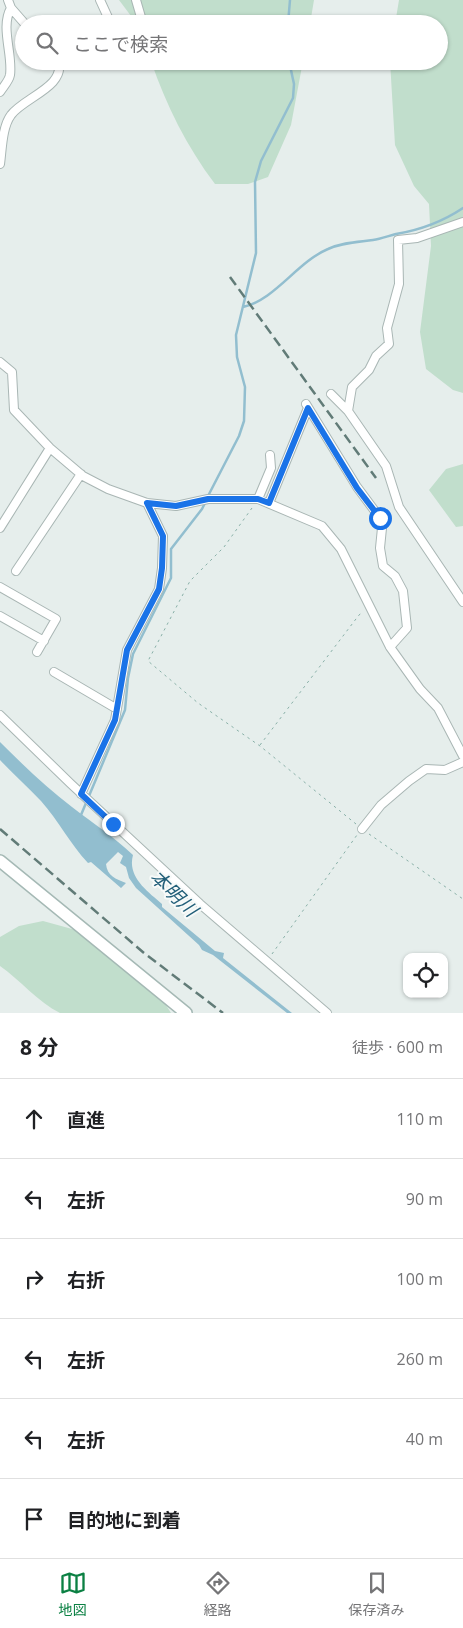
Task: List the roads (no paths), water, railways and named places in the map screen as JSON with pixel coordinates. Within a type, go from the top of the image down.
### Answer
[{"type":"street","points":[[100,0],[107,15]]},
{"type":"street","points":[[136,0],[140,15]]},
{"type":"street","points":[[9,4],[18,15]]},
{"type":"street","points":[[0,92],[10,77],[11,55],[6,33],[9,4]]},
{"type":"street","points":[[0,164],[10,116],[24,102],[56,80],[60,70]]},
{"type":"street","points":[[348,410],[352,388],[369,370],[376,356],[389,344],[387,328],[399,284],[398,240],[417,238],[463,222]]},
{"type":"street","points":[[0,362],[12,372],[14,410],[50,448],[81,474],[108,489],[147,503],[176,506],[204,500],[258,499],[322,526],[331,535],[345,556],[390,647],[420,689],[438,708],[463,756]]},
{"type":"street","points":[[331,394],[348,410],[386,466],[399,507],[463,602]]},
{"type":"street","points":[[269,503],[307,406],[357,488],[380,518],[382,528],[380,548],[383,566],[395,576],[403,591],[406,628],[390,647]]},
{"type":"street","points":[[0,528],[50,448]]},
{"type":"street","points":[[258,499],[271,468],[270,455]]},
{"type":"street","points":[[16,571],[81,474]]},
{"type":"street","points":[[82,795],[115,720],[127,650],[159,589],[163,536],[147,503]]},
{"type":"street","points":[[0,587],[56,619],[37,652]]},
{"type":"street","points":[[0,616],[44,641]]},
{"type":"street","points":[[54,672],[117,709]]},
{"type":"street","points":[[0,715],[82,795],[200,904],[327,1013]]},
{"type":"street","points":[[362,829],[381,805],[408,780],[426,769],[445,770],[463,762]]},
{"type":"street","points":[[0,861],[186,1013]]},
{"type":"water","points":[[0,742],[53,792],[133,855],[132,863],[136,877],[145,889],[162,904],[162,907],[215,951],[224,953],[223,958],[292,1013],[287,1013],[213,955],[202,950],[199,945],[136,888],[129,878],[126,867],[120,863],[123,856],[118,852],[106,864],[110,874],[126,883],[121,888],[91,862],[88,863],[41,801],[0,760]]},
{"type":"waterway","points":[[289,15],[290,0]]},
{"type":"waterway","points":[[207,498],[239,436],[244,421],[245,387],[237,357],[236,335],[256,253],[255,182],[261,161],[293,98],[294,84],[291,70]]},
{"type":"waterway","points":[[243,307],[265,297],[306,263],[328,249],[345,244],[376,240],[422,228],[463,208]]},
{"type":"waterway","points":[[81,815],[125,710],[128,678],[133,654],[171,578],[171,549],[205,503]]},
{"type":"railway","points":[[230,277],[376,478]]},
{"type":"railway","points":[[0,829],[144,953],[223,1013]]},
{"type":"water label","name":"本明川","points":[[174,893]]}]
